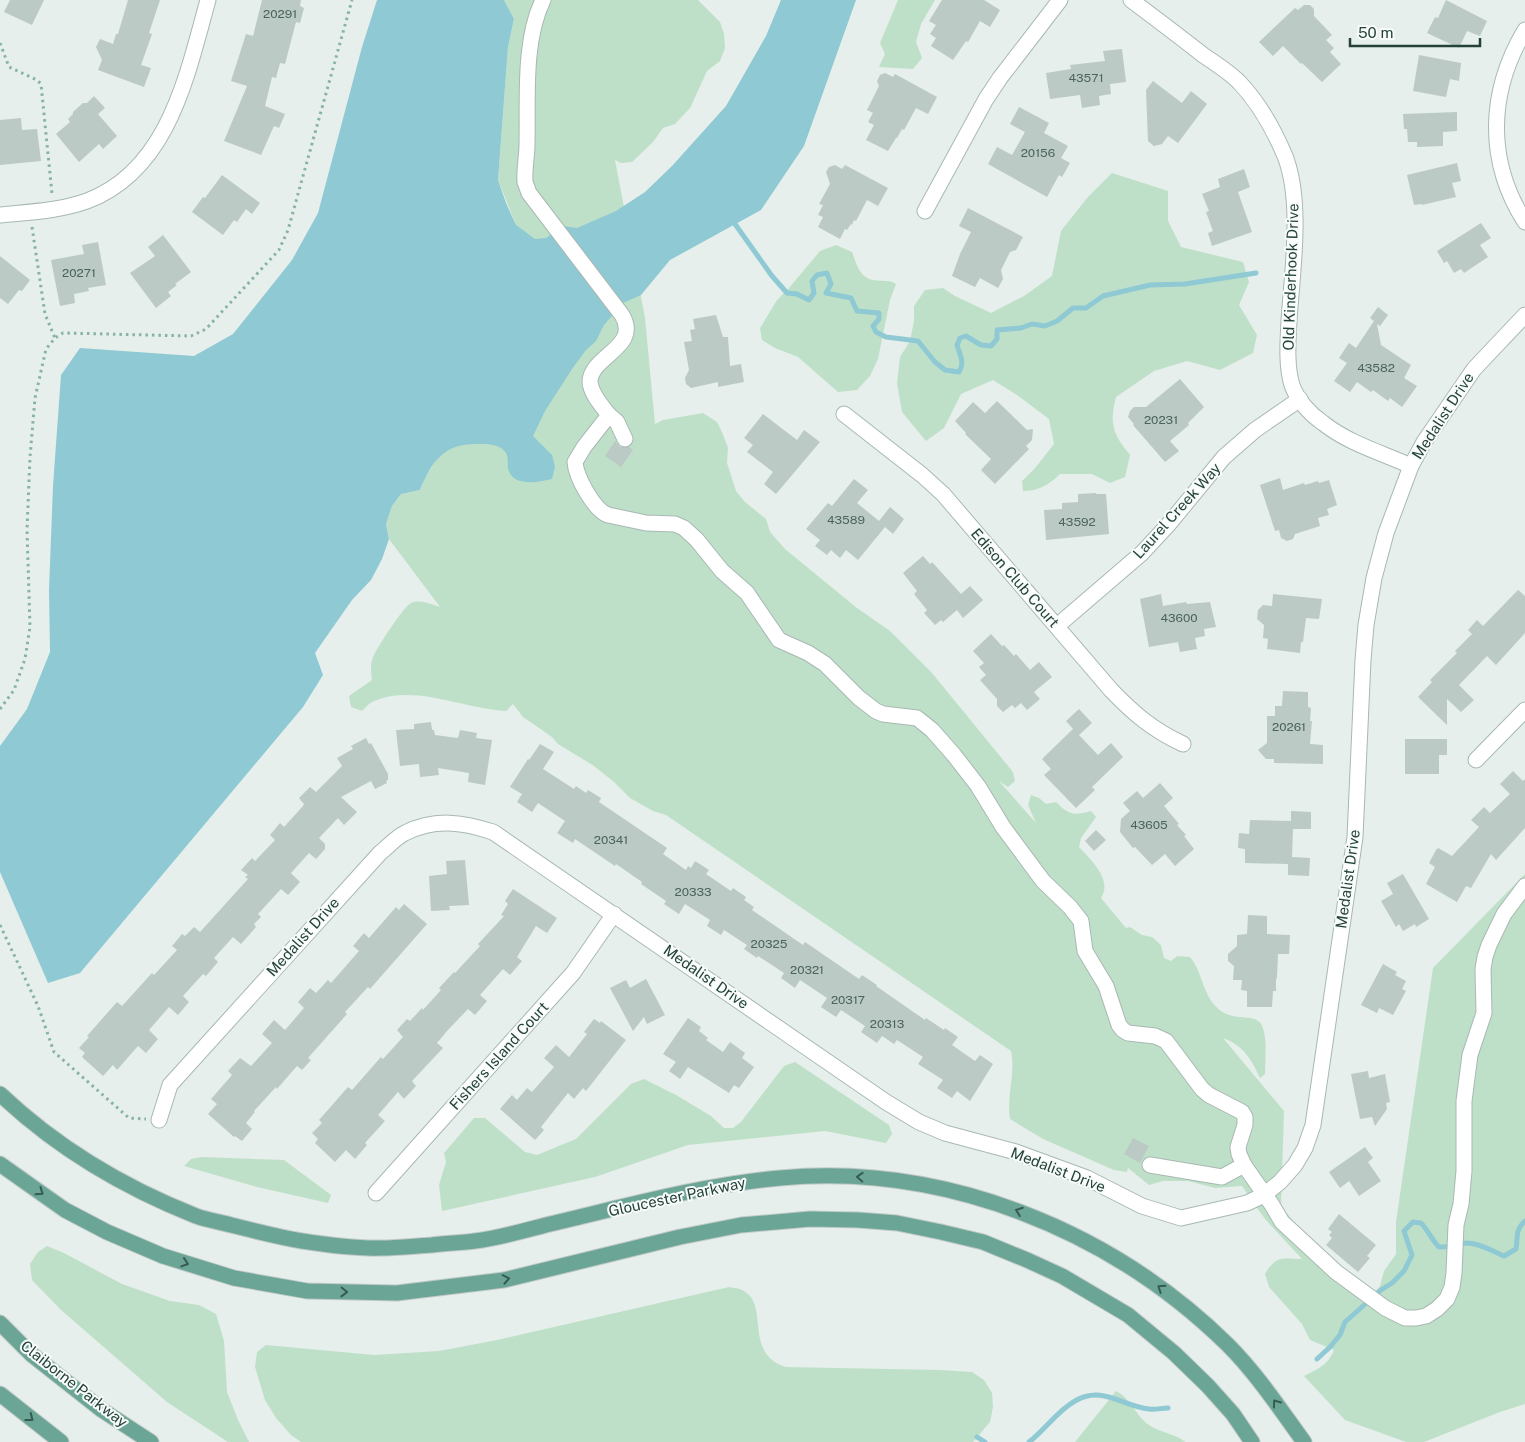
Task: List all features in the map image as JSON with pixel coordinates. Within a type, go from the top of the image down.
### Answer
[{"type":"main road","name":"Gloucester Parkway","points":[[0,1094],[45,1133],[89,1163],[135,1188],[199,1217],[280,1238],[334,1246],[380,1248],[476,1241],[719,1186],[782,1178],[864,1177],[907,1182],[984,1199],[1068,1232],[1104,1250],[1171,1295],[1228,1346],[1261,1383],[1304,1442]]},
{"type":"main road","points":[[0,1164],[65,1210],[107,1232],[163,1256],[234,1278],[307,1291],[397,1293],[504,1280],[680,1237],[741,1225],[810,1219],[848,1220],[897,1224],[941,1232],[982,1242],[1027,1260],[1062,1276],[1128,1315],[1174,1353],[1208,1386],[1232,1414],[1252,1442]]},
{"type":"main road","name":"Claiborne Parkway","points":[[0,1322],[31,1354],[102,1410],[151,1442]]},
{"type":"main road","points":[[0,1394],[61,1442]]},
{"type":"street","points":[[0,215],[54,209],[88,201],[120,184],[136,170],[150,154],[171,116],[192,57],[208,0]]},
{"type":"street","points":[[543,0],[537,11],[530,61],[525,182],[529,193],[622,314],[626,322],[624,340],[598,366],[592,374],[590,381],[595,394],[609,415],[617,422],[625,439]]},
{"type":"street","points":[[925,211],[986,99],[1060,0]]},
{"type":"street","name":"Old Kinderhook Drive","points":[[1131,0],[1239,82],[1271,126],[1285,158],[1292,186],[1295,223],[1288,357],[1292,385],[1300,399],[1323,424],[1342,436],[1411,466]]},
{"type":"street","points":[[1525,30],[1508,65],[1500,92],[1496,118],[1500,164],[1507,187],[1525,222]]},
{"type":"street","name":"Medalist Drive","points":[[159,1120],[170,1085],[380,853],[403,834],[429,824],[469,824],[493,832],[886,1102],[919,1122],[945,1133],[1016,1152],[1078,1175],[1142,1206],[1181,1218],[1247,1203],[1264,1195],[1295,1166],[1305,1148],[1313,1125],[1355,837],[1366,625],[1374,578],[1386,534],[1411,466],[1424,442],[1474,369],[1525,315]]},
{"type":"street","name":"Laurel Creek Way","points":[[1057,626],[1142,553],[1168,525],[1224,457],[1255,430],[1300,399]]},
{"type":"street","name":"Edison Club Court","points":[[844,414],[922,475],[943,494],[1134,714],[1154,729],[1183,744]]},
{"type":"street","points":[[609,415],[578,455],[575,462],[577,477],[597,507],[608,515],[646,523],[675,524],[684,528],[697,540],[722,571],[747,593],[779,640],[825,664],[859,698],[876,711],[883,714],[917,718],[932,730],[972,779],[996,819],[1044,881],[1081,921],[1085,951],[1106,986],[1119,1025],[1123,1030],[1134,1034],[1161,1037],[1202,1089],[1209,1095],[1242,1112],[1245,1117],[1238,1147],[1239,1154],[1244,1165],[1282,1222],[1336,1272],[1362,1293],[1384,1308],[1405,1318],[1426,1316],[1447,1299],[1452,1286],[1456,1225],[1461,1204],[1464,1171],[1463,1123],[1467,1074],[1470,1055],[1484,1013],[1483,969],[1485,957],[1504,914],[1525,886]]},
{"type":"street","points":[[1476,760],[1525,710]]},
{"type":"street","name":"Fishers Island Court","points":[[376,1193],[574,973],[614,914]]},
{"type":"street","points":[[1150,1165],[1222,1178],[1244,1165]]},
{"type":"path","points":[[0,709],[14,690],[25,659],[30,627],[27,530],[31,448],[36,398],[46,349],[55,338],[64,333],[191,336],[206,329],[279,250],[288,230],[352,0]]},
{"type":"path","points":[[0,43],[9,67],[37,80],[41,84],[54,209]]},
{"type":"path","points":[[30,212],[45,314],[55,338]]},
{"type":"path","points":[[0,925],[38,1006],[54,1052],[129,1118],[159,1120]]},
{"type":"green space","points":[[504,0],[698,0],[720,22],[724,34],[725,48],[720,61],[707,71],[690,108],[675,124],[663,128],[653,142],[632,162],[621,163],[615,160],[645,318],[655,424],[663,420],[703,413],[717,422],[728,448],[727,463],[736,491],[745,502],[766,519],[770,532],[785,549],[857,608],[890,631],[932,673],[1013,772],[1015,781],[1008,787],[999,781],[1036,823],[1028,805],[1031,795],[1039,798],[1046,804],[1056,802],[1068,812],[1080,814],[1091,811],[1096,817],[1081,838],[1079,847],[1094,864],[1102,877],[1104,891],[1101,898],[1126,928],[1130,927],[1142,935],[1152,937],[1161,945],[1164,958],[1171,961],[1177,956],[1190,957],[1197,968],[1209,997],[1218,1009],[1230,1015],[1252,1018],[1260,1022],[1265,1042],[1265,1074],[1260,1078],[1246,1054],[1236,1045],[1223,1038],[1284,1111],[1281,1206],[1315,1248],[1373,1294],[1380,1286],[1384,1271],[1396,1254],[1396,1222],[1433,968],[1525,874],[1525,1404],[1424,1442],[1406,1442],[1345,1420],[1304,1376],[1326,1363],[1334,1350],[1310,1340],[1302,1324],[1269,1287],[1265,1274],[1277,1260],[1285,1258],[1302,1259],[1265,1219],[1242,1186],[1215,1188],[1188,1181],[1163,1181],[1149,1185],[1128,1168],[1127,1172],[1114,1170],[1043,1139],[1010,1119],[1011,1051],[666,815],[653,811],[630,798],[594,766],[558,744],[552,737],[523,717],[513,704],[506,711],[423,696],[406,695],[390,696],[374,701],[362,711],[351,707],[349,696],[372,680],[371,665],[373,657],[379,645],[407,606],[411,603],[426,602],[440,607],[389,539],[386,524],[392,506],[401,494],[420,490],[426,476],[440,454],[458,446],[516,225],[498,180],[508,47],[514,19]]},
{"type":"green space","points":[[898,0],[935,0],[921,24],[916,42],[922,58],[913,69],[879,67],[885,54],[880,43]]},
{"type":"green space","points":[[1112,173],[1168,191],[1168,221],[1181,247],[1243,262],[1249,282],[1239,305],[1257,335],[1253,353],[1220,370],[1187,361],[1154,371],[1116,397],[1113,414],[1114,428],[1116,435],[1130,455],[1125,477],[1110,483],[1092,474],[1060,474],[1043,487],[1023,491],[1022,481],[1054,444],[1049,419],[1017,395],[993,380],[961,394],[944,428],[926,441],[902,412],[897,383],[900,357],[910,341],[914,321],[914,306],[925,290],[943,288],[955,296],[991,313],[1024,296],[1052,276],[1061,231],[1087,198]]},
{"type":"green space","points":[[836,245],[852,252],[859,269],[869,279],[896,284],[890,300],[878,359],[870,376],[857,390],[838,392],[798,357],[775,348],[762,340],[760,328],[777,300],[820,251]]},
{"type":"green space","points":[[795,1062],[889,1125],[892,1134],[886,1143],[825,1131],[688,1145],[595,1177],[442,1211],[439,1185],[446,1162],[444,1153],[474,1118],[485,1118],[525,1152],[537,1155],[576,1139],[631,1084],[644,1079],[711,1116],[724,1128],[733,1128],[741,1122],[784,1066]]},
{"type":"green space","points":[[201,1157],[284,1160],[331,1195],[328,1203],[257,1187],[184,1166],[191,1159]]},
{"type":"green space","points":[[47,1246],[122,1284],[170,1301],[199,1305],[216,1314],[224,1341],[227,1392],[249,1442],[228,1442],[167,1402],[60,1309],[32,1280],[30,1264],[38,1252]]},
{"type":"green space","points":[[729,1287],[742,1290],[752,1298],[761,1341],[765,1352],[773,1361],[786,1367],[972,1372],[984,1380],[992,1393],[993,1407],[990,1422],[973,1442],[301,1442],[291,1435],[276,1418],[265,1400],[255,1367],[257,1352],[266,1345],[374,1355],[439,1351],[497,1340]]},
{"type":"green space","points":[[1116,1391],[1125,1397],[1146,1423],[1185,1442],[1075,1442]]},
{"type":"water","points":[[377,0],[504,0],[514,19],[508,47],[498,180],[516,225],[535,239],[546,238],[563,226],[577,228],[616,211],[645,192],[672,166],[726,106],[766,36],[781,0],[856,0],[804,146],[761,210],[670,260],[641,295],[623,303],[604,325],[596,341],[586,350],[572,369],[545,411],[533,436],[552,455],[555,467],[552,479],[527,482],[515,479],[508,468],[507,455],[504,450],[488,444],[467,444],[448,450],[441,456],[429,470],[420,490],[401,494],[392,506],[386,524],[389,539],[382,559],[371,580],[352,600],[315,653],[323,675],[303,707],[80,973],[48,983],[0,872],[0,746],[27,709],[50,652],[49,590],[53,486],[61,375],[80,348],[194,356],[233,334],[292,260],[318,213],[362,47]]},
{"type":"building","points":[[10,0],[44,0],[32,25],[4,12]]},
{"type":"building","points":[[128,0],[160,0],[149,33],[152,34],[141,65],[151,68],[144,87],[98,70],[102,60],[96,47],[100,39],[113,44],[116,34],[118,34]]},
{"type":"building","points":[[262,0],[301,0],[300,6],[304,8],[300,23],[296,22],[285,64],[280,63],[276,78],[272,77],[265,106],[285,114],[279,128],[274,126],[261,155],[224,141],[247,86],[231,81],[246,34],[253,36]]},
{"type":"building","points":[[942,0],[984,0],[1000,10],[990,27],[980,21],[968,42],[966,41],[953,60],[931,46],[936,38],[930,34],[936,25],[929,21]]},
{"type":"building","points":[[1446,0],[1487,21],[1480,36],[1467,31],[1459,48],[1427,33],[1435,17],[1438,18]]},
{"type":"building","points":[[1304,5],[1310,5],[1314,9],[1314,16],[1332,35],[1326,40],[1334,48],[1330,52],[1341,64],[1322,82],[1283,46],[1273,56],[1259,42],[1295,8],[1298,10]]},
{"type":"building","points":[[1122,49],[1126,82],[1110,84],[1111,94],[1099,96],[1100,105],[1082,108],[1080,95],[1050,99],[1046,73],[1071,69],[1070,65],[1105,61],[1103,51]]},
{"type":"building","points":[[1419,55],[1461,63],[1459,81],[1450,79],[1446,97],[1413,91]]},
{"type":"building","points":[[885,73],[893,77],[895,74],[937,97],[928,114],[916,108],[904,130],[902,129],[888,151],[866,140],[874,125],[868,122],[873,113],[867,110],[879,86],[877,81],[880,75]]},
{"type":"building","points":[[1153,81],[1182,103],[1191,91],[1207,104],[1178,143],[1168,136],[1162,144],[1154,146],[1148,141],[1146,90]]},
{"type":"building","points":[[94,96],[105,108],[98,114],[117,136],[103,149],[99,144],[79,162],[56,134],[70,122],[68,119],[73,112]]},
{"type":"building","points":[[1019,107],[1049,123],[1044,133],[1068,146],[1061,158],[1070,163],[1062,177],[1059,175],[1047,197],[988,164],[997,147],[1012,155],[1025,132],[1010,124]]},
{"type":"building","points":[[1457,112],[1457,131],[1443,132],[1443,146],[1417,147],[1417,142],[1408,142],[1407,129],[1404,129],[1403,114]]},
{"type":"building","points":[[21,118],[22,130],[37,129],[41,161],[0,165],[0,120]]},
{"type":"building","points":[[1457,163],[1461,181],[1452,183],[1456,197],[1414,205],[1407,175]]},
{"type":"building","points":[[835,165],[842,169],[845,165],[888,188],[878,206],[867,200],[856,221],[854,220],[847,230],[845,229],[840,239],[818,227],[823,217],[818,215],[823,205],[819,204],[830,184],[826,172],[829,167]]},
{"type":"building","points":[[1244,169],[1250,187],[1238,192],[1252,232],[1212,246],[1208,233],[1213,231],[1206,212],[1209,211],[1202,194],[1220,187],[1218,179]]},
{"type":"building","points":[[222,175],[260,203],[252,214],[246,209],[237,222],[234,220],[223,235],[192,212]]},
{"type":"building","points":[[968,208],[1023,237],[1016,250],[1010,252],[1001,270],[1003,279],[998,288],[980,278],[975,287],[952,276],[971,232],[959,226]]},
{"type":"building","points":[[1481,223],[1491,238],[1480,245],[1488,257],[1464,273],[1461,269],[1454,273],[1447,261],[1444,263],[1437,251]]},
{"type":"building","points":[[163,235],[191,272],[175,284],[177,285],[168,292],[171,296],[156,308],[130,273],[155,256],[148,247]]},
{"type":"building","points":[[98,242],[106,285],[88,288],[89,291],[74,294],[75,303],[60,306],[51,260],[84,254],[82,245]]},
{"type":"building","points":[[0,256],[30,280],[22,291],[19,290],[8,304],[0,298]]},
{"type":"building","points":[[1378,307],[1388,315],[1380,326],[1377,324],[1381,345],[1411,365],[1404,378],[1417,386],[1402,407],[1390,398],[1388,401],[1373,390],[1371,392],[1357,382],[1350,392],[1334,381],[1347,363],[1339,358],[1349,343],[1356,348],[1374,321],[1370,318]]},
{"type":"building","points":[[716,315],[723,337],[728,337],[730,366],[741,364],[744,382],[718,387],[718,382],[691,388],[686,384],[685,378],[689,370],[684,342],[692,341],[690,330],[695,329],[693,319]]},
{"type":"building","points":[[1180,379],[1204,407],[1188,423],[1189,425],[1170,441],[1179,451],[1165,462],[1128,417],[1134,407],[1146,407]]},
{"type":"building","points":[[997,401],[1027,430],[1033,429],[1032,440],[1026,446],[1029,449],[995,484],[981,470],[991,459],[965,434],[955,421],[973,402],[985,413]]},
{"type":"building","points":[[763,414],[797,440],[804,430],[820,442],[776,494],[764,484],[773,472],[747,452],[753,445],[744,438]]},
{"type":"building","points":[[615,441],[620,447],[629,447],[633,450],[621,467],[605,456]]},
{"type":"building","points":[[1280,478],[1283,490],[1304,483],[1305,485],[1329,480],[1337,505],[1327,509],[1329,515],[1318,518],[1320,526],[1295,534],[1293,539],[1287,541],[1281,538],[1279,530],[1275,531],[1260,485]]},
{"type":"building","points":[[854,479],[868,490],[857,503],[879,521],[890,507],[904,519],[893,534],[885,527],[858,560],[846,550],[840,558],[831,550],[827,555],[815,546],[820,540],[806,529],[828,503],[832,506]]},
{"type":"building","points":[[1078,494],[1106,494],[1109,534],[1046,540],[1044,510],[1062,509],[1062,503],[1078,502]]},
{"type":"building","points":[[923,556],[930,564],[932,562],[961,594],[970,586],[983,600],[963,618],[957,610],[943,622],[941,620],[935,625],[924,613],[927,610],[914,594],[917,591],[903,573]]},
{"type":"building","points":[[1518,590],[1525,596],[1525,633],[1496,665],[1487,656],[1459,685],[1474,700],[1461,712],[1447,699],[1447,725],[1418,697],[1432,682],[1430,680],[1457,653],[1455,651],[1472,634],[1468,630],[1477,620],[1483,626]]},
{"type":"building","points":[[1161,594],[1163,606],[1186,602],[1187,604],[1210,602],[1216,627],[1204,629],[1205,636],[1195,638],[1197,649],[1180,652],[1178,642],[1149,647],[1140,599]]},
{"type":"building","points":[[1273,594],[1322,599],[1319,619],[1306,618],[1300,653],[1267,649],[1268,639],[1263,638],[1264,625],[1257,619],[1258,610],[1263,605],[1272,606]]},
{"type":"building","points":[[991,634],[1014,656],[1016,654],[1030,670],[1039,662],[1052,677],[1034,692],[1040,699],[1027,710],[1021,703],[1015,708],[1012,705],[1003,712],[997,706],[997,699],[980,680],[986,675],[979,667],[984,663],[973,651]]},
{"type":"building","points":[[1283,691],[1308,692],[1308,707],[1311,708],[1310,721],[1312,721],[1310,744],[1323,745],[1323,764],[1274,763],[1274,759],[1266,759],[1258,750],[1267,743],[1267,716],[1275,716],[1275,706],[1282,706]]},
{"type":"building","points":[[1079,709],[1092,723],[1079,735],[1098,755],[1111,743],[1123,757],[1092,787],[1095,790],[1076,808],[1044,775],[1051,769],[1042,759],[1073,729],[1066,721]]},
{"type":"building","points":[[431,722],[435,735],[458,738],[460,730],[477,733],[476,738],[492,740],[485,785],[468,782],[469,773],[438,768],[439,775],[420,777],[419,764],[400,766],[396,730],[414,729],[414,724]]},
{"type":"building","points":[[366,738],[369,744],[371,743],[388,774],[387,783],[375,789],[371,781],[341,797],[357,812],[344,825],[338,818],[319,838],[325,844],[325,849],[316,859],[309,853],[291,873],[300,882],[288,895],[281,889],[258,914],[261,917],[254,924],[256,927],[241,944],[233,937],[214,958],[218,962],[206,976],[203,974],[183,996],[189,1002],[178,1015],[169,1007],[149,1030],[158,1039],[146,1053],[138,1046],[117,1070],[113,1065],[103,1076],[82,1057],[85,1053],[79,1048],[89,1037],[87,1036],[117,1002],[122,1006],[152,973],[154,975],[177,950],[172,946],[182,934],[185,936],[194,927],[200,932],[248,879],[245,877],[248,875],[241,870],[252,858],[255,861],[275,840],[270,835],[280,823],[284,827],[303,806],[304,804],[299,798],[310,787],[316,792],[342,766],[337,758],[353,749],[351,746]]},
{"type":"building","points":[[1405,739],[1447,739],[1447,755],[1439,755],[1439,774],[1405,774]]},
{"type":"building","points":[[540,744],[554,752],[543,769],[574,789],[576,786],[586,793],[588,790],[601,798],[599,802],[667,848],[663,854],[686,870],[688,866],[691,868],[695,861],[709,870],[706,874],[731,891],[733,888],[746,897],[744,900],[754,907],[752,910],[803,945],[805,942],[859,979],[862,975],[925,1020],[926,1018],[944,1030],[945,1028],[958,1037],[952,1045],[975,1061],[980,1055],[993,1064],[970,1101],[957,1091],[952,1098],[937,1088],[943,1080],[918,1064],[923,1057],[897,1040],[894,1044],[882,1036],[877,1043],[861,1032],[865,1026],[841,1010],[836,1017],[821,1007],[827,998],[800,980],[795,988],[781,978],[784,973],[744,949],[747,945],[724,930],[721,935],[707,926],[710,920],[685,904],[679,914],[664,904],[666,901],[616,864],[615,866],[575,839],[573,843],[557,833],[565,821],[538,803],[532,812],[517,802],[522,794],[510,787]]},
{"type":"building","points":[[1513,771],[1523,781],[1525,779],[1525,828],[1496,860],[1491,854],[1471,888],[1466,886],[1457,902],[1426,884],[1435,867],[1429,863],[1436,850],[1438,848],[1452,856],[1479,827],[1471,820],[1484,807],[1490,813],[1510,794],[1500,784]]},
{"type":"building","points":[[1160,783],[1173,798],[1164,806],[1179,824],[1177,825],[1186,835],[1184,836],[1194,849],[1175,866],[1165,854],[1152,865],[1135,847],[1133,848],[1120,832],[1121,819],[1130,811],[1123,803],[1137,791],[1143,798]]},
{"type":"building","points":[[1291,811],[1311,812],[1311,829],[1293,829],[1292,857],[1310,858],[1309,876],[1288,875],[1288,864],[1245,863],[1245,849],[1238,848],[1239,833],[1249,834],[1250,820],[1291,821]]},
{"type":"building","points":[[1096,830],[1106,840],[1094,851],[1085,841]]},
{"type":"building","points":[[465,860],[469,905],[449,906],[450,910],[431,911],[429,876],[447,874],[446,861]]},
{"type":"building","points":[[1403,874],[1429,919],[1416,927],[1415,924],[1403,931],[1399,924],[1396,927],[1381,901],[1393,894],[1387,883]]},
{"type":"building","points":[[513,889],[557,918],[547,933],[536,926],[517,957],[522,961],[510,975],[503,969],[480,995],[487,1001],[475,1015],[468,1009],[447,1031],[437,1043],[443,1048],[412,1081],[416,1086],[404,1099],[398,1092],[378,1115],[385,1121],[365,1143],[367,1145],[355,1159],[346,1150],[335,1162],[315,1143],[318,1139],[312,1133],[322,1123],[319,1120],[348,1087],[352,1090],[381,1057],[383,1059],[403,1037],[397,1030],[407,1019],[410,1021],[422,1008],[423,1010],[441,990],[439,988],[480,946],[478,944],[504,916],[501,915],[508,904],[505,901]]},
{"type":"building","points":[[404,904],[427,924],[370,989],[368,987],[345,1012],[347,1014],[308,1058],[311,1060],[302,1070],[297,1066],[254,1111],[246,1123],[252,1129],[242,1141],[234,1137],[208,1114],[217,1104],[211,1099],[232,1075],[228,1071],[240,1058],[251,1066],[272,1043],[262,1034],[274,1020],[285,1030],[304,1008],[298,1002],[310,988],[316,993],[328,980],[331,983],[359,951],[353,946],[364,933],[369,938],[396,907],[399,910]]},
{"type":"building","points":[[1248,915],[1267,916],[1267,934],[1290,935],[1289,954],[1278,954],[1276,991],[1273,991],[1272,1007],[1247,1007],[1247,991],[1241,990],[1242,980],[1233,980],[1234,966],[1228,961],[1228,954],[1237,946],[1237,935],[1247,934]]},
{"type":"building","points":[[1383,964],[1397,972],[1395,975],[1406,981],[1402,989],[1406,991],[1393,1015],[1379,1008],[1377,1013],[1361,1005]]},
{"type":"building","points":[[646,979],[665,1015],[647,1024],[644,1017],[633,1031],[610,988],[626,980],[630,988]]},
{"type":"building","points":[[688,1018],[701,1027],[699,1031],[708,1038],[706,1040],[723,1052],[730,1042],[745,1053],[742,1058],[754,1067],[739,1088],[734,1085],[729,1093],[688,1067],[680,1079],[669,1071],[676,1062],[663,1054]]},
{"type":"building","points":[[594,1019],[600,1023],[601,1021],[626,1040],[586,1091],[583,1088],[574,1099],[568,1093],[541,1127],[544,1130],[535,1140],[500,1109],[512,1095],[517,1100],[527,1088],[532,1092],[554,1067],[544,1058],[556,1045],[569,1057],[587,1034],[584,1032]]},
{"type":"building","points":[[1368,1071],[1369,1078],[1385,1074],[1390,1102],[1386,1103],[1387,1109],[1375,1126],[1372,1117],[1360,1119],[1351,1074]]},
{"type":"building","points":[[1133,1138],[1149,1146],[1140,1163],[1124,1154]]},
{"type":"building","points":[[1365,1147],[1373,1158],[1368,1162],[1381,1181],[1359,1196],[1349,1181],[1340,1188],[1329,1172]]},
{"type":"building","points":[[1339,1214],[1376,1245],[1367,1256],[1370,1258],[1358,1272],[1326,1245],[1332,1238],[1329,1235],[1332,1232],[1328,1229]]},
{"type":"waterway","points":[[735,224],[772,276],[787,293],[797,294],[809,300],[814,293],[812,281],[817,275],[827,273],[831,284],[826,293],[851,298],[857,311],[879,313],[879,319],[873,326],[876,332],[886,337],[918,341],[935,362],[945,370],[959,372],[962,362],[957,345],[960,338],[966,336],[981,345],[991,346],[997,339],[997,330],[1021,328],[1032,324],[1045,326],[1057,321],[1073,308],[1086,308],[1103,296],[1150,285],[1185,284],[1256,273]]},
{"type":"waterway","points":[[1317,1359],[1340,1335],[1345,1322],[1404,1271],[1412,1255],[1404,1231],[1413,1222],[1421,1223],[1439,1247],[1471,1243],[1504,1256],[1516,1249],[1518,1231],[1525,1221]]},
{"type":"waterway","points":[[1029,1442],[1062,1410],[1085,1397],[1103,1396],[1149,1409],[1168,1408]]},
{"type":"waterway","points":[[977,1437],[985,1442]]}]
